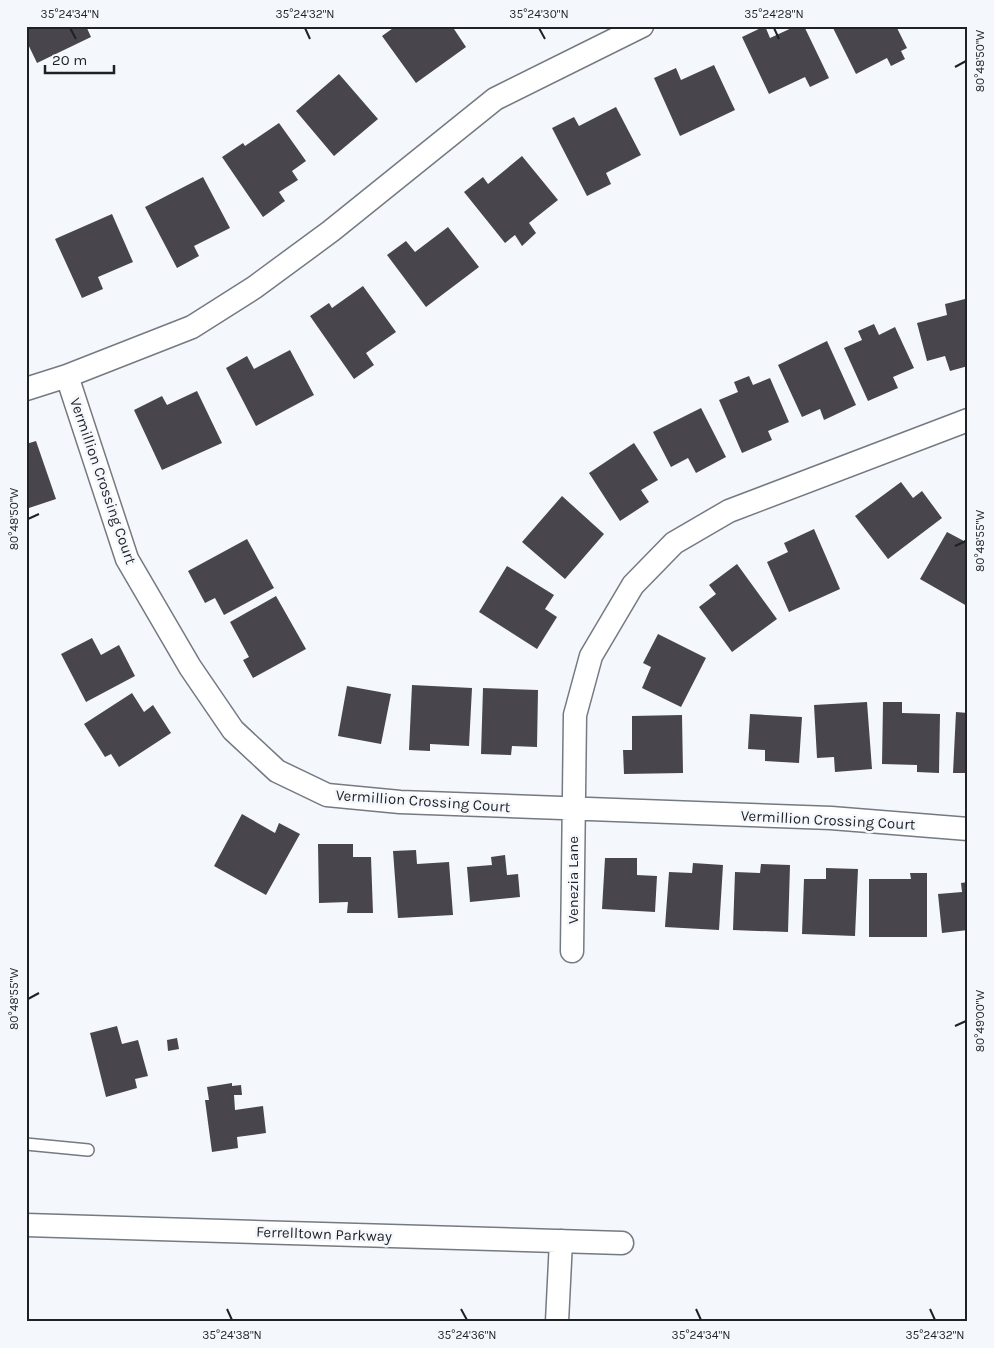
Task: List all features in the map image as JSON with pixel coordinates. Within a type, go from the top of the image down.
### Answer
[{"type":"street","points":[[26,389],[67,376],[192,327],[254,287],[330,231],[496,99],[642,26]]},
{"type":"street","name":"Vermillion Crossing Court","points":[[67,376],[127,559],[190,667],[233,730],[277,771],[328,795],[400,802],[573,810],[831,818],[968,829]]},
{"type":"street","name":"Venezia Lane","points":[[572,951],[575,714],[591,656],[633,585],[674,543],[729,512],[968,420]]},
{"type":"street","name":"Ferrelltown Parkway","points":[[26,1226],[622,1243]]},
{"type":"street","points":[[557,1322],[561,1241]]},
{"type":"lane","points":[[26,1144],[88,1150]]},
{"type":"building","points":[[26,26],[86,26],[91,37],[37,63],[26,40]]},
{"type":"building","points":[[396,26],[452,26],[466,47],[416,83],[382,36]]},
{"type":"building","points":[[765,26],[770,38],[796,26],[804,26],[829,78],[810,87],[805,77],[769,94],[742,37]]},
{"type":"building","points":[[832,26],[896,26],[907,48],[901,51],[905,59],[891,66],[887,58],[856,74]]},
{"type":"building","points":[[714,65],[735,110],[680,136],[654,78],[676,68],[681,80]]},
{"type":"building","points":[[339,74],[378,119],[334,156],[296,111]]},
{"type":"building","points":[[616,107],[641,155],[606,173],[611,184],[587,196],[552,128],[574,117],[579,126]]},
{"type":"building","points":[[279,123],[306,161],[292,171],[298,180],[279,192],[285,201],[263,217],[222,157],[243,143],[245,146]]},
{"type":"building","points":[[522,156],[558,200],[529,223],[536,233],[522,246],[515,235],[505,243],[464,192],[483,177],[488,184]]},
{"type":"building","points":[[203,177],[230,228],[194,246],[199,256],[177,268],[145,207]]},
{"type":"building","points":[[112,214],[133,262],[98,277],[103,289],[82,298],[55,239]]},
{"type":"building","points":[[448,227],[479,267],[426,307],[387,255],[406,241],[415,252]]},
{"type":"building","points":[[363,286],[396,332],[366,353],[374,365],[354,379],[310,316],[329,303],[332,308]]},
{"type":"building","points":[[965,299],[968,309],[968,366],[950,371],[945,356],[927,361],[917,323],[947,315],[945,304]]},
{"type":"building","points":[[874,324],[879,335],[895,327],[914,368],[893,377],[898,388],[868,401],[844,348],[862,340],[858,331]]},
{"type":"building","points":[[827,341],[856,405],[824,420],[820,409],[802,417],[778,365]]},
{"type":"building","points":[[290,350],[314,395],[256,426],[226,368],[247,356],[254,369]]},
{"type":"building","points":[[749,376],[753,385],[770,378],[789,422],[768,431],[772,440],[742,453],[719,400],[738,392],[734,382]]},
{"type":"building","points":[[197,391],[222,443],[162,470],[134,410],[162,396],[167,405]]},
{"type":"building","points":[[701,408],[726,457],[696,473],[688,458],[671,467],[653,432]]},
{"type":"building","points":[[36,441],[56,499],[26,509],[26,444]]},
{"type":"building","points":[[634,443],[658,480],[641,490],[649,502],[620,521],[589,473]]},
{"type":"building","points":[[901,482],[913,498],[922,491],[942,518],[888,559],[855,516]]},
{"type":"building","points":[[562,496],[604,534],[565,579],[522,542]]},
{"type":"building","points":[[814,529],[840,589],[789,612],[767,562],[788,552],[784,543]]},
{"type":"building","points":[[947,532],[964,541],[968,535],[967,606],[920,579]]},
{"type":"building","points":[[247,539],[274,588],[224,615],[215,598],[205,603],[188,571]]},
{"type":"building","points":[[737,564],[777,619],[732,652],[699,607],[716,594],[709,585]]},
{"type":"building","points":[[507,566],[554,595],[545,609],[557,617],[537,649],[479,612]]},
{"type":"building","points":[[276,596],[306,649],[253,678],[243,660],[249,657],[230,622]]},
{"type":"building","points":[[658,634],[706,658],[681,707],[642,688],[651,667],[643,663]]},
{"type":"building","points":[[92,638],[101,655],[119,645],[135,676],[86,702],[61,654]]},
{"type":"building","points":[[412,685],[472,688],[469,746],[430,744],[430,751],[409,750]]},
{"type":"building","points":[[347,686],[391,694],[381,744],[338,736]]},
{"type":"building","points":[[483,688],[538,690],[537,747],[512,746],[511,755],[481,754]]},
{"type":"building","points":[[132,693],[144,712],[153,705],[171,733],[119,767],[111,754],[105,757],[84,724]]},
{"type":"building","points":[[867,702],[872,769],[835,772],[834,757],[817,758],[814,705]]},
{"type":"building","points":[[883,702],[902,702],[902,713],[940,714],[939,773],[917,772],[917,765],[882,764]]},
{"type":"building","points":[[956,712],[968,713],[968,773],[953,773]]},
{"type":"building","points":[[750,714],[802,717],[799,763],[765,761],[765,750],[748,749]]},
{"type":"building","points":[[682,715],[683,773],[624,774],[623,750],[632,750],[632,716]]},
{"type":"building","points":[[242,814],[275,833],[279,823],[300,834],[266,895],[214,866]]},
{"type":"building","points":[[318,844],[353,844],[353,857],[371,857],[373,913],[347,913],[348,902],[319,903]]},
{"type":"building","points":[[416,850],[417,864],[449,862],[453,915],[398,918],[393,851]]},
{"type":"building","points":[[505,855],[507,875],[518,874],[520,897],[470,902],[467,867],[492,865],[491,857]]},
{"type":"building","points":[[605,858],[637,858],[637,875],[657,876],[655,912],[602,909]]},
{"type":"building","points":[[693,863],[723,865],[719,930],[665,927],[669,872],[692,873]]},
{"type":"building","points":[[761,864],[790,865],[788,932],[733,930],[735,872],[760,873]]},
{"type":"building","points":[[826,868],[858,869],[855,936],[802,934],[804,879],[826,879]]},
{"type":"building","points":[[910,873],[927,873],[927,937],[869,937],[869,879],[911,879]]},
{"type":"building","points":[[968,882],[968,930],[942,933],[938,894],[962,892],[961,883]]},
{"type":"building","points":[[117,1026],[122,1044],[138,1040],[148,1076],[135,1079],[137,1088],[106,1097],[90,1033]]},
{"type":"building","points":[[177,1038],[179,1049],[168,1051],[167,1040]]},
{"type":"building","points":[[232,1083],[232,1086],[241,1085],[242,1095],[234,1095],[235,1110],[263,1106],[266,1133],[237,1137],[238,1148],[212,1152],[205,1100],[209,1100],[207,1087]]}]
